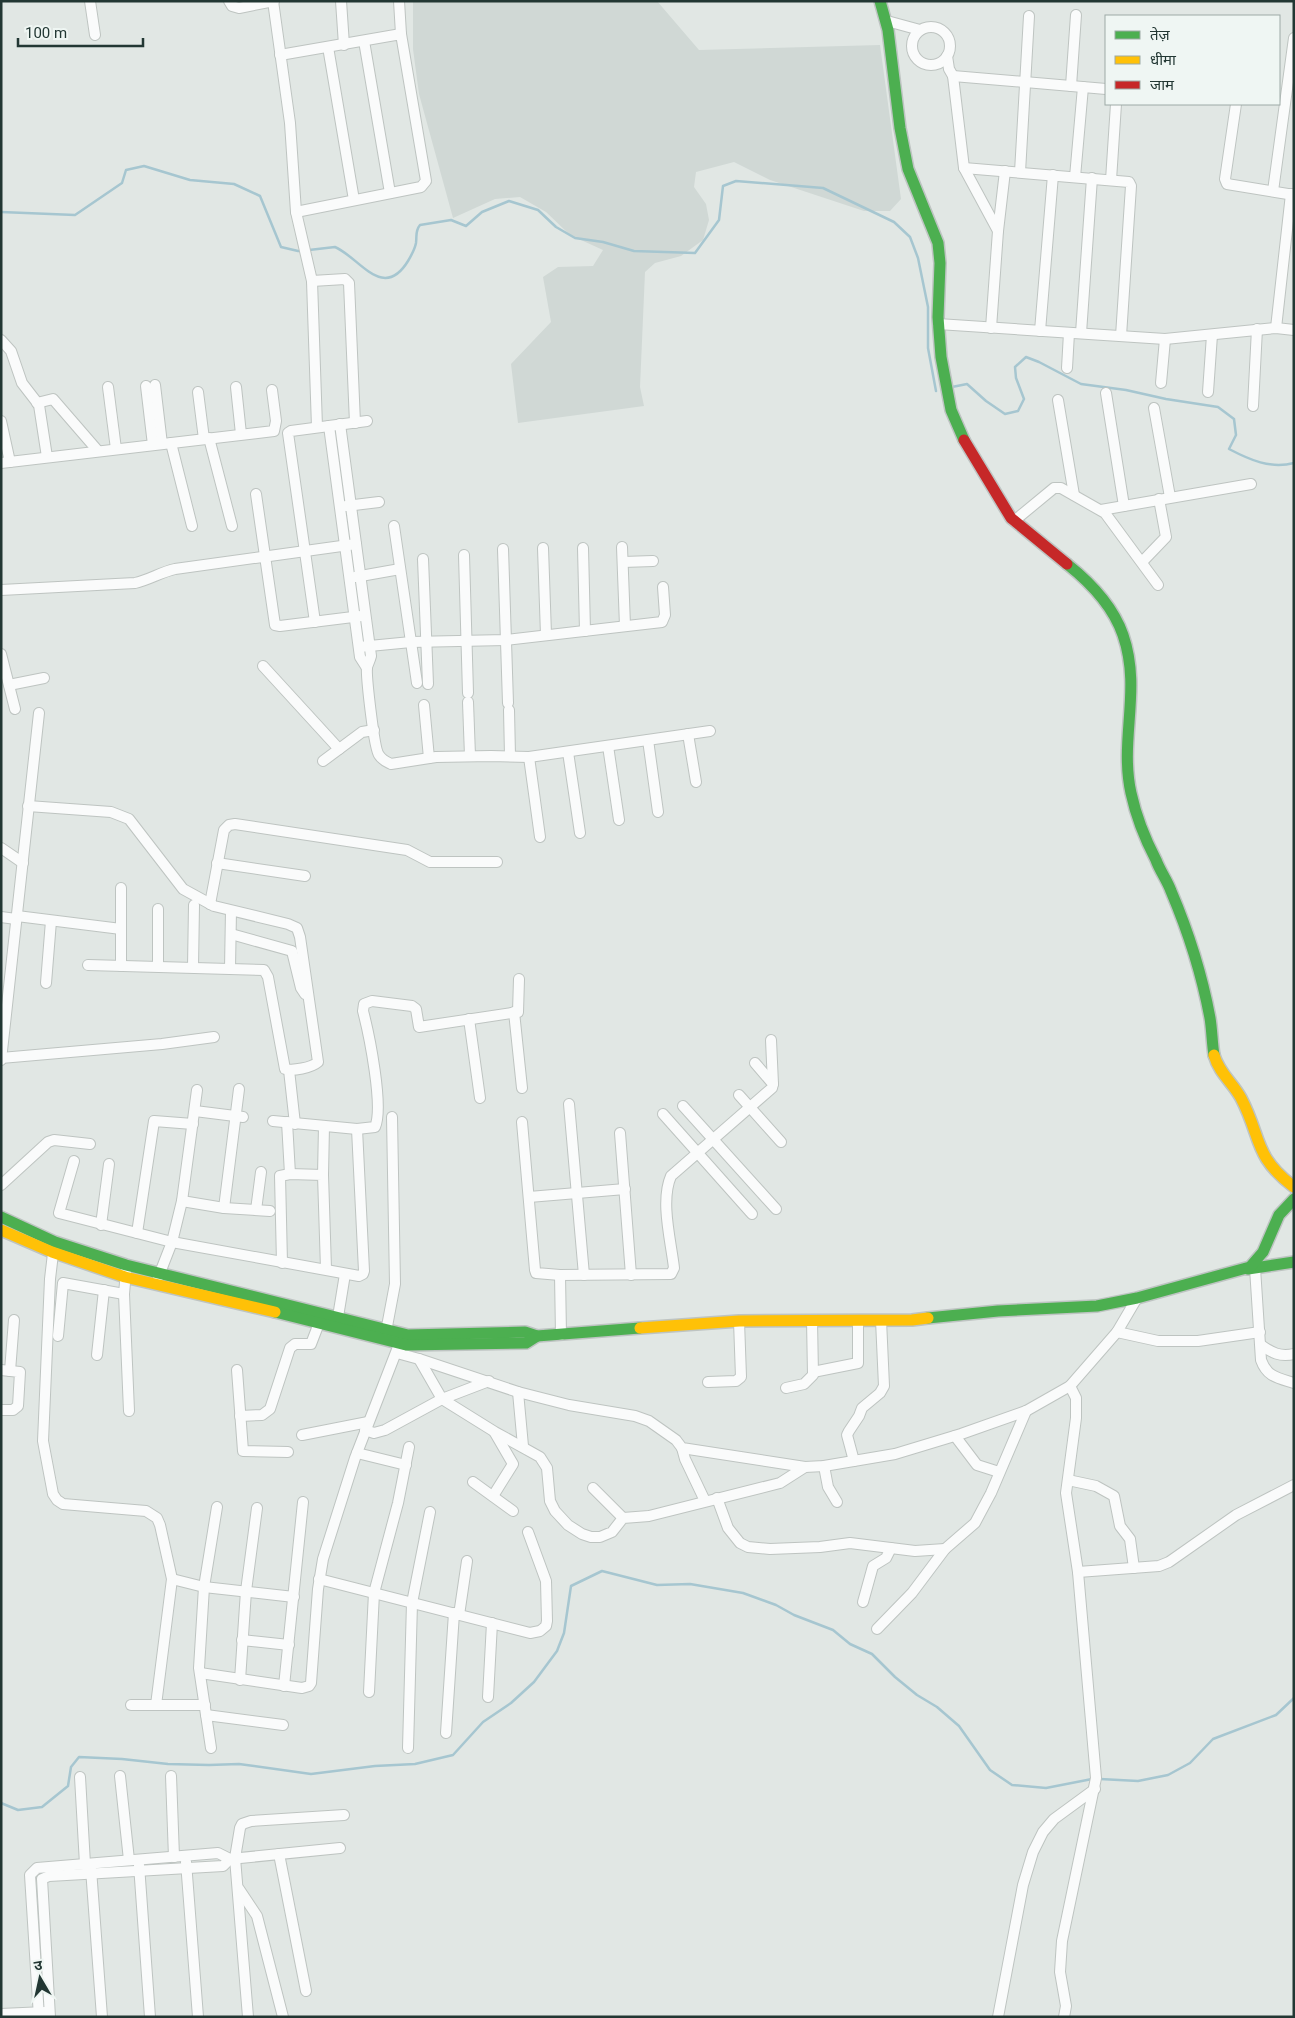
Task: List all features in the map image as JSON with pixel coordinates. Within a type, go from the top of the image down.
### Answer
[{"type":"street","points":[[90,1],[95,35]]},
{"type":"street","points":[[229,1],[232,6],[239,8],[274,1],[290,123],[296,212],[312,281],[316,427]]},
{"type":"street","points":[[341,1],[344,44]]},
{"type":"street","points":[[296,212],[421,187],[426,181],[400,34],[399,1]]},
{"type":"street","points":[[880,1],[887,21],[908,168],[916,193],[936,232],[938,241],[940,267],[938,324],[945,382],[952,412],[960,432],[1004,508],[1014,521],[1088,581],[1110,606],[1119,623],[1130,658],[1132,677],[1127,766],[1129,786],[1144,834],[1155,860],[1168,880],[1187,936],[1209,1014],[1217,1064],[1240,1095],[1263,1158],[1282,1179],[1294,1187]]},
{"type":"street","points":[[1071,86],[1076,15]]},
{"type":"street","points":[[1020,172],[1029,16]]},
{"type":"street","points":[[887,21],[920,30],[932,27],[944,32],[950,43],[947,56],[964,168],[998,231]]},
{"type":"street","points":[[920,30],[913,40],[912,46],[915,57],[925,64],[937,64],[951,73],[1105,89]]},
{"type":"street","points":[[280,55],[400,34]]},
{"type":"street","points":[[1273,192],[1294,38]]},
{"type":"street","points":[[364,41],[390,193]]},
{"type":"street","points":[[328,47],[354,200]]},
{"type":"street","points":[[937,64],[947,56]]},
{"type":"street","points":[[1076,177],[1083,87]]},
{"type":"street","points":[[1111,180],[1116,105]]},
{"type":"street","points":[[1236,105],[1226,181],[1230,184],[1292,194],[1276,328]]},
{"type":"street","points":[[964,168],[1129,182],[1131,186],[1121,336]]},
{"type":"street","points":[[991,328],[998,231],[1005,171]]},
{"type":"street","points":[[1040,331],[1053,175]]},
{"type":"street","points":[[1081,334],[1092,178]]},
{"type":"street","points":[[312,281],[345,279],[349,283],[354,422]]},
{"type":"street","points":[[938,324],[1165,339],[1258,329],[1294,330]]},
{"type":"street","points":[[1253,406],[1258,329]]},
{"type":"street","points":[[1067,368],[1069,333]]},
{"type":"street","points":[[1208,392],[1212,335]]},
{"type":"street","points":[[1161,383],[1165,339]]},
{"type":"street","points":[[1,340],[11,351],[22,383],[39,405],[47,457]]},
{"type":"street","points":[[151,385],[162,444],[192,526]]},
{"type":"street","points":[[236,387],[241,434]]},
{"type":"street","points":[[108,388],[116,449]]},
{"type":"street","points":[[1,421],[5,462],[274,431],[276,421],[272,390]]},
{"type":"street","points":[[198,392],[206,439],[232,526]]},
{"type":"street","points":[[1106,393],[1124,506]]},
{"type":"street","points":[[37,403],[53,399],[98,451]]},
{"type":"street","points":[[1058,400],[1074,495]]},
{"type":"street","points":[[1154,408],[1170,497]]},
{"type":"street","points":[[315,622],[288,433],[289,431],[367,421]]},
{"type":"street","points":[[335,425],[364,646],[360,657],[367,668],[376,749],[379,756],[385,761],[392,764],[428,758],[470,756],[529,757],[710,731]]},
{"type":"street","points":[[1101,510],[1251,484]]},
{"type":"street","points":[[1014,521],[1054,488],[1061,488],[1105,513],[1158,585]]},
{"type":"street","points":[[256,494],[275,625],[280,626],[360,616]]},
{"type":"street","points":[[1142,562],[1166,537],[1159,499]]},
{"type":"street","points":[[346,507],[379,502]]},
{"type":"street","points":[[394,526],[417,683]]},
{"type":"street","points":[[1,590],[145,581],[174,568],[351,545]]},
{"type":"street","points":[[622,547],[625,626]]},
{"type":"street","points":[[543,548],[546,636]]},
{"type":"street","points":[[583,548],[585,631]]},
{"type":"street","points":[[503,549],[510,756]]},
{"type":"street","points":[[464,555],[470,756]]},
{"type":"street","points":[[423,559],[428,684]]},
{"type":"street","points":[[622,562],[653,561]]},
{"type":"street","points":[[355,577],[400,570]]},
{"type":"street","points":[[364,646],[411,642],[506,640],[662,622],[666,616],[663,587]]},
{"type":"street","points":[[1,654],[7,690],[15,709]]},
{"type":"street","points":[[262,666],[340,749]]},
{"type":"street","points":[[7,690],[44,678]]},
{"type":"street","points":[[424,704],[428,758]]},
{"type":"street","points":[[39,713],[1,1059],[162,1044],[214,1037]]},
{"type":"street","points":[[323,761],[362,732],[374,730]]},
{"type":"street","points":[[688,734],[696,782]]},
{"type":"street","points":[[648,740],[658,812]]},
{"type":"street","points":[[608,746],[619,820]]},
{"type":"street","points":[[568,752],[580,833]]},
{"type":"street","points":[[529,757],[540,837]]},
{"type":"street","points":[[28,806],[111,812],[124,816],[129,819],[179,885],[210,904],[297,928],[300,937],[318,1062],[314,1065],[289,1070]]},
{"type":"street","points":[[210,904],[225,827],[235,824],[406,850],[430,862],[497,862]]},
{"type":"street","points":[[1,848],[23,863]]},
{"type":"street","points":[[217,863],[305,876]]},
{"type":"street","points":[[121,888],[121,966]]},
{"type":"street","points":[[193,967],[194,905]]},
{"type":"street","points":[[158,909],[158,966]]},
{"type":"street","points":[[230,968],[232,911]]},
{"type":"street","points":[[1,917],[121,929]]},
{"type":"street","points":[[46,983],[51,921]]},
{"type":"street","points":[[231,934],[292,951],[301,988],[309,998]]},
{"type":"street","points":[[88,965],[261,968],[266,972],[284,1066],[289,1070],[290,1174]]},
{"type":"street","points":[[273,1121],[357,1129],[375,1127],[377,1119],[377,1094],[363,1011],[364,1004],[372,1001],[412,1006],[416,1009],[419,1028],[518,1012],[520,978]]},
{"type":"street","points":[[514,1012],[522,1088]]},
{"type":"street","points":[[469,1020],[480,1098]]},
{"type":"street","points":[[522,1122],[535,1270],[540,1274],[560,1275],[667,1275],[673,1272],[666,1201],[668,1183],[671,1176],[769,1092],[773,1084],[770,1040]]},
{"type":"street","points":[[755,1063],[773,1084]]},
{"type":"street","points":[[224,1208],[239,1116],[239,1089]]},
{"type":"street","points":[[158,1278],[172,1242],[182,1201],[197,1090]]},
{"type":"street","points":[[739,1095],[782,1142]]},
{"type":"street","points":[[570,1104],[584,1275]]},
{"type":"street","points":[[683,1106],[776,1209]]},
{"type":"street","points":[[195,1111],[239,1116]]},
{"type":"street","points":[[664,1114],[752,1214]]},
{"type":"street","points":[[385,1335],[395,1284],[392,1117]]},
{"type":"street","points":[[137,1233],[154,1121],[193,1124]]},
{"type":"street","points":[[324,1126],[323,1175],[326,1269]]},
{"type":"street","points":[[74,1162],[59,1213],[172,1242],[361,1276],[364,1271],[357,1129]]},
{"type":"street","points":[[620,1133],[631,1275]]},
{"type":"street","points":[[1,1185],[48,1142],[54,1140],[90,1144]]},
{"type":"street","points":[[101,1225],[109,1164]]},
{"type":"street","points":[[256,1210],[260,1172]]},
{"type":"street","points":[[282,1263],[280,1176],[290,1174],[323,1175]]},
{"type":"street","points":[[528,1198],[625,1189]]},
{"type":"street","points":[[399,1343],[454,1345],[526,1343],[537,1336],[739,1320],[912,1320],[998,1311],[1097,1306],[1137,1298],[1250,1267],[1263,1254],[1274,1221],[1289,1202],[1294,1199]]},
{"type":"street","points":[[182,1201],[224,1208],[270,1211]]},
{"type":"street","points":[[1,1217],[54,1247]]},
{"type":"street","points":[[1,1230],[126,1271],[385,1335],[419,1358],[518,1392],[569,1405],[635,1416],[649,1421],[676,1440],[682,1448],[685,1459],[705,1501]]},
{"type":"street","points":[[54,1247],[42,1441],[53,1494],[63,1504],[140,1509],[152,1514],[160,1524],[172,1579],[156,1705]]},
{"type":"street","points":[[1239,1270],[1294,1262]]},
{"type":"street","points":[[1255,1268],[1261,1360],[1266,1371],[1272,1376],[1294,1383]]},
{"type":"street","points":[[126,1271],[124,1294],[128,1411]]},
{"type":"street","points":[[337,1322],[345,1274]]},
{"type":"street","points":[[560,1275],[561,1335]]},
{"type":"street","points":[[58,1336],[63,1283],[124,1294]]},
{"type":"street","points":[[97,1355],[104,1290]]},
{"type":"street","points":[[682,1448],[805,1467],[824,1466],[895,1454],[955,1436],[1026,1411],[1070,1386],[1117,1332],[1137,1298]]},
{"type":"street","points":[[240,1416],[262,1415],[268,1412],[290,1348],[295,1344],[311,1344],[321,1318]]},
{"type":"street","points":[[1,1410],[13,1410],[18,1406],[20,1372],[6,1371],[14,1320]]},
{"type":"street","points":[[708,1382],[736,1381],[741,1377],[739,1320]]},
{"type":"street","points":[[786,1388],[804,1384],[811,1379],[813,1372],[812,1320]]},
{"type":"street","points":[[854,1461],[847,1435],[859,1416],[861,1409],[880,1393],[884,1386],[881,1320]]},
{"type":"street","points":[[813,1372],[858,1363],[858,1321]]},
{"type":"street","points":[[1117,1332],[1158,1341],[1198,1341],[1260,1332]]},
{"type":"street","points":[[200,1673],[305,1688],[311,1683],[319,1579],[323,1559],[357,1453],[399,1343]]},
{"type":"street","points":[[1261,1345],[1281,1356],[1294,1354]]},
{"type":"street","points":[[419,1358],[442,1399],[495,1432],[533,1452],[544,1461],[550,1501],[555,1511],[568,1525],[582,1534],[591,1537],[600,1537],[612,1532],[623,1518],[649,1516],[780,1483],[805,1467]]},
{"type":"street","points":[[237,1370],[243,1451],[288,1452]]},
{"type":"street","points":[[367,1426],[374,1433],[385,1430],[442,1399],[489,1381]]},
{"type":"street","points":[[1064,2017],[1066,2006],[1060,1972],[1062,1941],[1096,1778],[1078,1572],[1066,1493],[1076,1418],[1076,1398],[1070,1386]]},
{"type":"street","points":[[518,1392],[523,1446]]},
{"type":"street","points":[[877,1629],[912,1593],[945,1549],[975,1522],[991,1493],[1026,1411]]},
{"type":"street","points":[[302,1435],[367,1426]]},
{"type":"street","points":[[492,1496],[513,1464],[495,1432]]},
{"type":"street","points":[[955,1436],[977,1465],[999,1472]]},
{"type":"street","points":[[369,1692],[374,1593],[398,1503],[409,1447]]},
{"type":"street","points":[[357,1453],[406,1465]]},
{"type":"street","points":[[824,1466],[828,1487],[837,1502]]},
{"type":"street","points":[[1068,1480],[1096,1486],[1113,1495],[1120,1526],[1130,1539],[1134,1568]]},
{"type":"street","points":[[473,1482],[513,1511]]},
{"type":"street","points":[[1078,1572],[1159,1566],[1169,1562],[1236,1515],[1294,1485]]},
{"type":"street","points":[[593,1488],[623,1518]]},
{"type":"street","points":[[717,1498],[728,1528],[740,1544],[748,1547],[770,1549],[820,1547],[850,1543],[920,1551],[945,1549]]},
{"type":"street","points":[[284,1686],[303,1502]]},
{"type":"street","points":[[211,1748],[200,1673],[204,1587],[217,1507]]},
{"type":"street","points":[[240,1680],[246,1591],[257,1508]]},
{"type":"street","points":[[408,1748],[412,1603],[430,1512]]},
{"type":"street","points":[[319,1579],[530,1633],[540,1631],[546,1626],[546,1582],[528,1532]]},
{"type":"street","points":[[863,1602],[873,1566],[886,1558],[891,1548]]},
{"type":"street","points":[[446,1733],[456,1614],[467,1561]]},
{"type":"street","points":[[172,1579],[204,1587],[294,1597]]},
{"type":"street","points":[[488,1697],[492,1623]]},
{"type":"street","points":[[242,1640],[289,1645]]},
{"type":"street","points":[[130,1705],[156,1705],[205,1710],[283,1725]]},
{"type":"street","points":[[120,1776],[134,1859],[140,1871],[150,2017]]},
{"type":"street","points":[[171,1776],[174,1857]]},
{"type":"street","points":[[80,1777],[88,1864],[91,1874],[102,2017]]},
{"type":"street","points":[[998,2017],[1023,1885],[1033,1852],[1043,1832],[1054,1819],[1095,1789]]},
{"type":"street","points":[[248,2017],[238,1888],[233,1858],[240,1828],[246,1822],[344,1815]]},
{"type":"street","points":[[39,2015],[30,1875],[33,1871],[42,1867],[134,1859],[218,1853],[233,1858],[340,1848]]},
{"type":"street","points":[[279,1854],[306,1991]]},
{"type":"street","points":[[186,1856],[198,2017]]},
{"type":"street","points":[[42,1880],[48,1876],[223,1866],[233,1858]]},
{"type":"street","points":[[1,2014],[50,2014],[42,1880],[33,1871]]},
{"type":"street","points":[[238,1888],[256,1916],[283,2017]]},
{"type":"shaded area","points":[[413,1],[657,1],[699,50],[880,45],[901,199],[890,211],[864,211],[770,180],[734,162],[696,172],[694,187],[706,204],[709,220],[703,240],[681,256],[655,263],[645,272],[640,387],[644,406],[518,423],[511,364],[551,322],[543,277],[558,267],[593,266],[603,250],[570,235],[546,212],[520,197],[495,199],[453,218],[419,94],[413,49]]},
{"type":"waterway","points":[[1,212],[75,215],[122,183],[126,170],[144,166],[190,180],[234,184],[260,196],[281,247],[303,251]]},
{"type":"waterway","points":[[309,250],[335,247],[371,273],[389,278],[399,273],[408,261],[413,252],[420,225],[451,220],[466,226],[482,212],[509,201],[538,210],[556,227],[575,238],[603,242],[634,251],[695,253],[719,220],[723,186],[736,181],[823,188],[894,222],[910,237],[918,258],[928,307],[928,348],[936,391]]},
{"type":"waterway","points":[[952,387],[967,384],[986,401],[1005,414],[1018,411],[1024,399],[1016,378],[1015,367],[1026,357],[1081,384],[1126,390],[1166,399],[1218,407],[1234,419],[1236,435],[1229,449],[1245,457],[1268,464],[1285,465],[1294,463]]},
{"type":"waterway","points":[[1,1803],[18,1810],[42,1807],[68,1786],[71,1767],[79,1757],[168,1764],[239,1764],[311,1774],[375,1766],[415,1764],[453,1755],[483,1722],[511,1703],[534,1682],[557,1651],[564,1633],[571,1586],[602,1571],[657,1585],[690,1584],[743,1593],[833,1630],[850,1644],[872,1654],[895,1677],[917,1695],[937,1707],[959,1726],[990,1770],[1012,1785],[1046,1788],[1092,1779]]},
{"type":"waterway","points":[[1100,1779],[1138,1781],[1168,1775],[1190,1763],[1213,1739],[1276,1715],[1294,1698]]},
{"type":"traffic: fast","points":[[880,1],[888,30],[900,128],[908,169],[938,243],[940,263],[938,317],[941,357],[951,410],[964,440]]},
{"type":"traffic: fast","points":[[1067,564],[1100,596],[1119,624],[1123,635],[1131,675],[1127,753],[1131,793],[1141,827],[1169,887],[1194,953],[1210,1018],[1214,1055]]},
{"type":"traffic: fast","points":[[928,1318],[998,1311],[1097,1306],[1137,1298],[1250,1267],[1263,1252],[1279,1215],[1294,1199]]},
{"type":"traffic: fast","points":[[1,1217],[55,1242],[126,1265],[408,1335],[525,1332],[537,1336],[640,1328]]},
{"type":"traffic: fast","points":[[1248,1269],[1294,1262]]},
{"type":"traffic: fast","points":[[275,1312],[406,1345],[526,1343],[537,1336]]},
{"type":"traffic: slow","points":[[1214,1055],[1219,1067],[1241,1098],[1260,1146],[1271,1166],[1294,1187]]},
{"type":"traffic: slow","points":[[1,1230],[52,1252],[125,1277],[275,1312]]},
{"type":"traffic: slow","points":[[640,1328],[739,1321],[912,1320],[928,1318]]},
{"type":"traffic: jam","points":[[964,440],[1011,518],[1067,564]]}]
